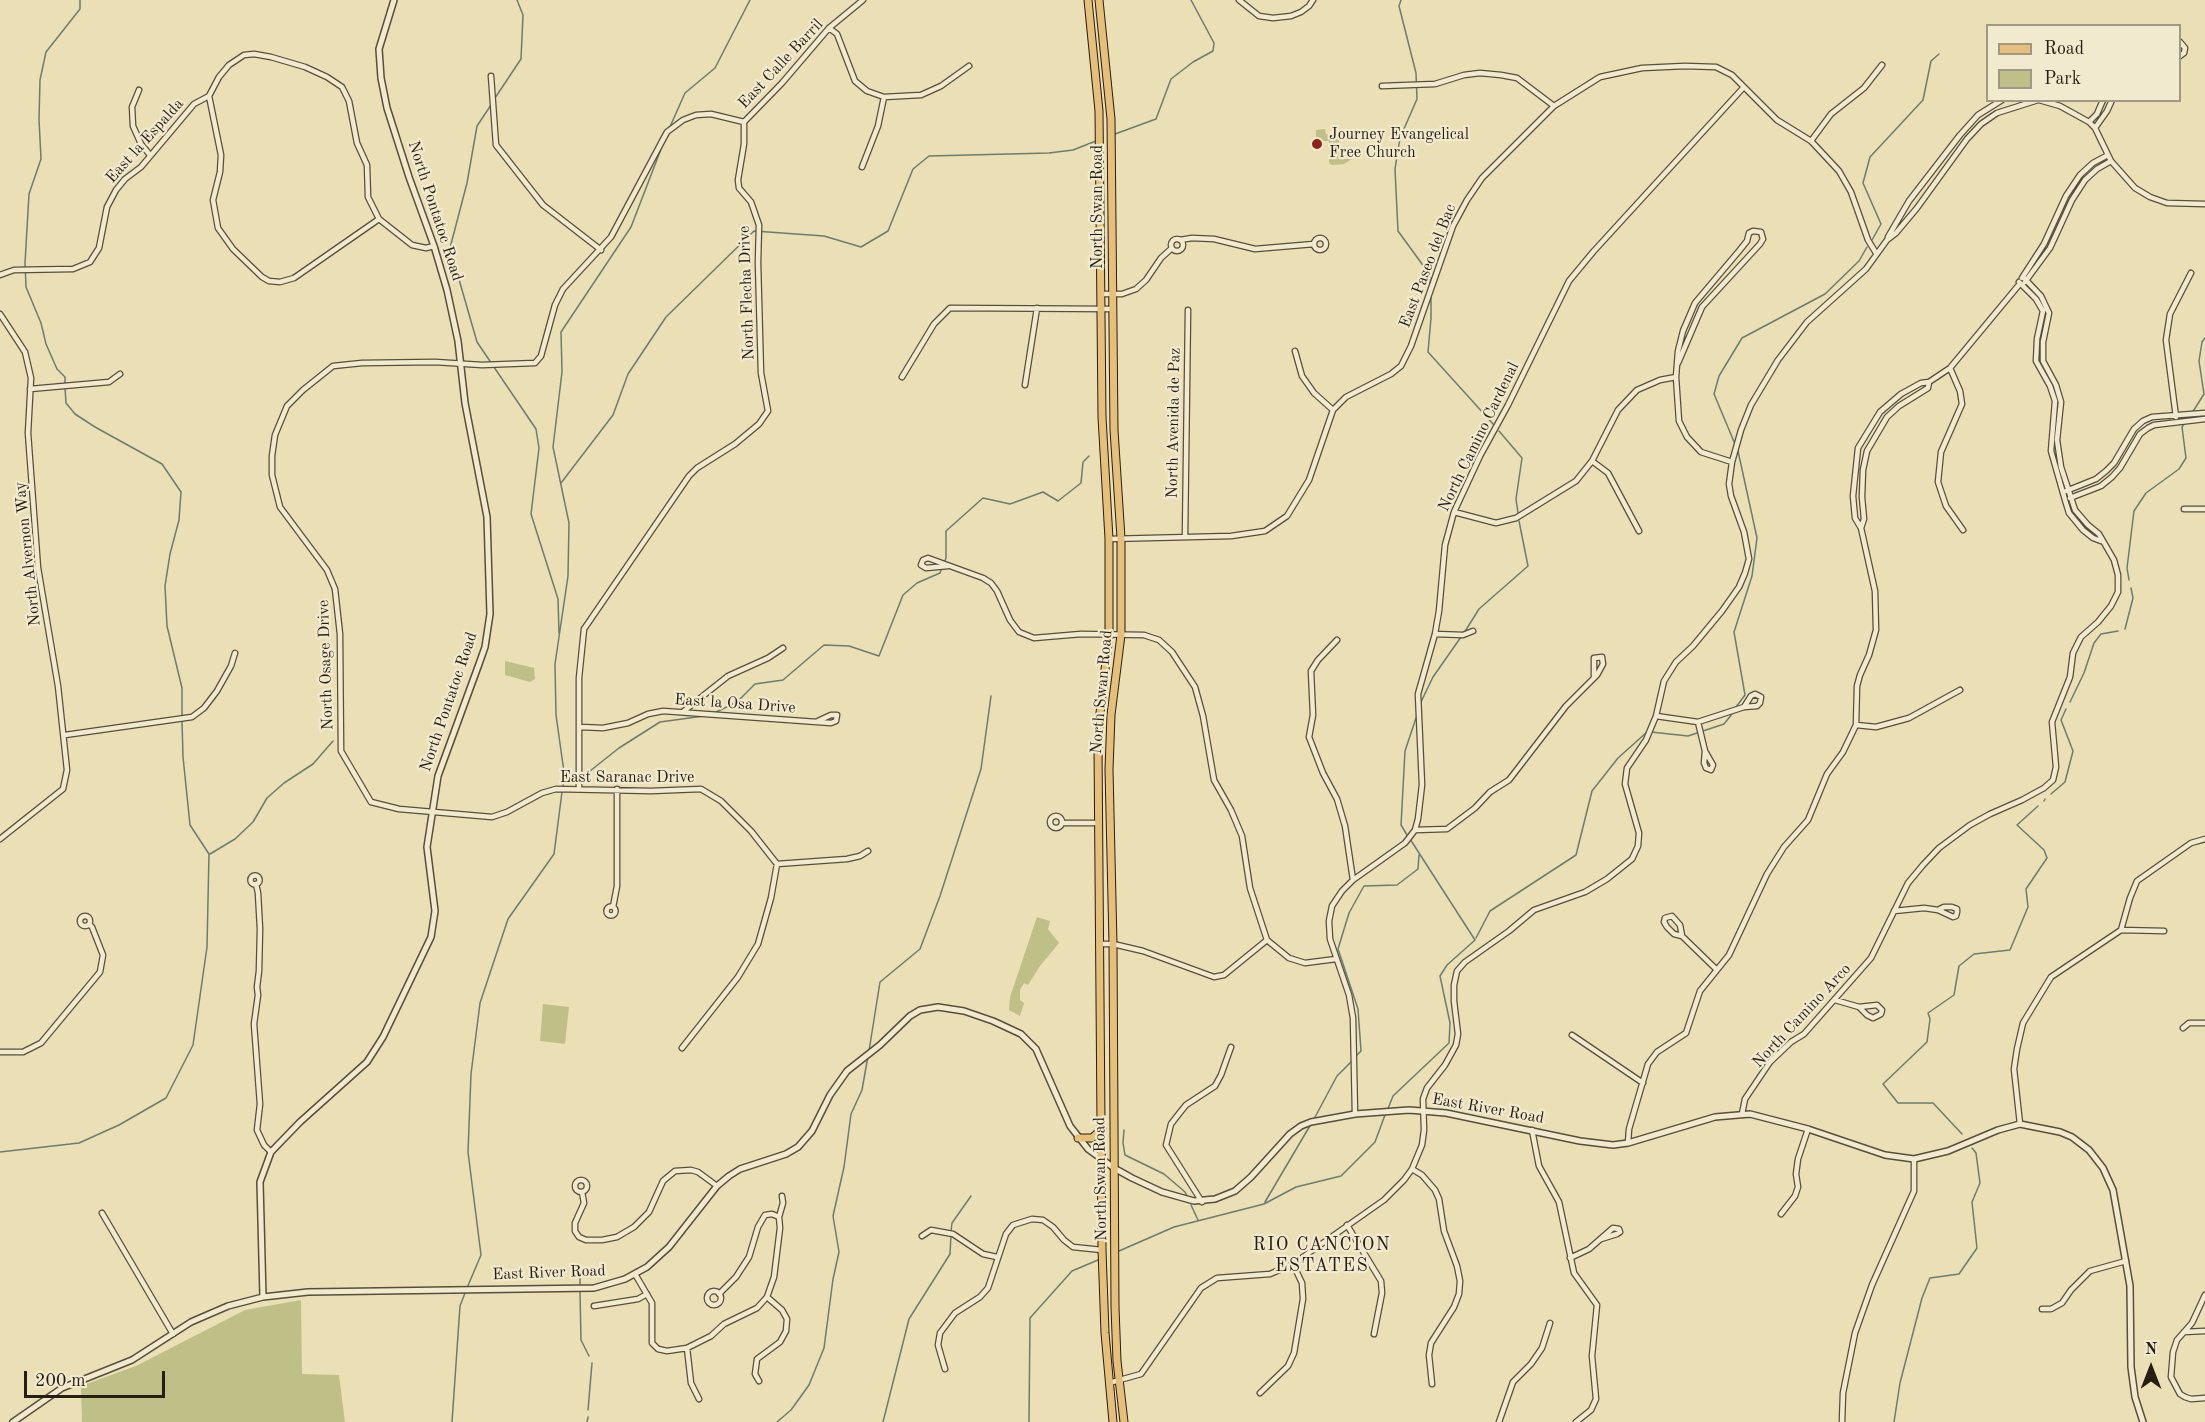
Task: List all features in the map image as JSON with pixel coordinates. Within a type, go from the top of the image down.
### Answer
[{"type":"main road","name":"North Swan Road","points":[[1088,0],[1100,111],[1102,417],[1109,539],[1109,635],[1099,726],[1099,822],[1102,1250],[1108,1383],[1113,1422]]},
{"type":"main road","name":"North Swan Road","points":[[1099,0],[1111,119],[1114,430],[1121,538],[1121,635],[1111,715],[1109,769],[1113,944],[1115,1307],[1124,1422]]},
{"type":"main road","points":[[1078,1138],[1092,1138],[1102,1130]]},
{"type":"street","name":"North Pontatoc Road","points":[[263,1297],[260,1182],[271,1152],[300,1122],[367,1062],[383,1037],[431,937],[435,915],[427,847],[431,813],[443,758],[459,721],[485,647],[490,614],[487,517],[465,403],[461,363],[447,290],[387,108],[381,78],[379,48],[394,0]]},
{"type":"street","name":"East Calle Barril","points":[[744,122],[782,83],[829,28],[863,0]]},
{"type":"street","points":[[1239,0],[1259,16],[1273,18],[1291,16],[1300,12],[1309,6],[1312,0]]},
{"type":"street","points":[[829,28],[837,34],[855,81],[867,91],[884,97],[921,95],[941,86],[969,66]]},
{"type":"street","points":[[2181,43],[2185,48],[2181,55]]},
{"type":"street","name":"East la Espalda","points":[[0,275],[14,270],[73,269],[90,262],[99,248],[107,207],[125,178],[141,167],[194,104],[209,96],[219,76],[229,65],[244,55],[254,54],[305,67],[342,87],[349,101],[357,143],[367,165],[368,197],[379,219],[412,245],[426,248],[434,246]]},
{"type":"street","points":[[1811,141],[1831,114],[1864,88],[1882,65]]},
{"type":"street","name":"East Paseo del Bac","points":[[1333,410],[1346,397],[1391,374],[1401,366],[1411,346],[1453,226],[1482,178],[1554,106],[1600,77],[1642,68],[1684,66],[1716,68],[1732,75],[1777,120],[1811,141],[1839,171],[1851,192],[1868,240],[1876,253]]},
{"type":"street","points":[[1382,86],[1435,84],[1464,75],[1480,73],[1502,75],[1516,78],[1554,106]]},
{"type":"street","points":[[490,76],[496,145],[543,205],[600,250]]},
{"type":"street","name":"North Camino Cardenal","points":[[1415,830],[1421,805],[1422,785],[1417,697],[1435,634],[1445,545],[1454,512],[1569,281],[1743,88]]},
{"type":"street","points":[[139,90],[132,107],[132,121],[141,144],[150,155]]},
{"type":"street","points":[[209,96],[221,155],[220,172],[213,200],[218,228],[233,249],[262,277],[269,281],[280,282],[294,278],[379,219]]},
{"type":"street","points":[[862,166],[878,126],[884,97]]},
{"type":"street","points":[[1887,240],[1909,201],[1960,135],[1993,102],[1997,113]]},
{"type":"street","points":[[1108,1383],[1120,1382],[1141,1374],[1200,1288],[1217,1278],[1270,1274],[1293,1264],[1392,1194],[1412,1169],[1424,1137],[1423,1099],[1427,1088],[1445,1065],[1456,1044],[1458,1034],[1454,1001],[1457,970],[1534,910],[1585,892],[1607,879],[1632,859],[1638,846],[1639,833],[1625,784],[1627,768],[1646,740],[1656,716],[1664,681],[1676,662],[1693,646],[1739,587],[1749,559],[1744,532],[1731,496],[1729,483],[1741,430],[1751,405],[1778,360],[1807,322],[1866,268],[1887,240],[1917,208],[1967,139],[1981,124],[1997,113],[2033,102]]},
{"type":"street","points":[[2046,102],[2060,106],[2089,122],[2095,128],[2111,161],[2135,188],[2167,203],[2205,204]]},
{"type":"street","points":[[2089,122],[2097,114],[2102,102]]},
{"type":"street","points":[[2095,128],[2111,102]]},
{"type":"street","points":[[461,363],[482,365],[535,363],[542,356],[555,305],[563,289],[600,250],[621,221],[661,140],[669,129],[696,115],[711,114],[744,122]]},
{"type":"street","name":"North Flecha Drive","points":[[579,788],[580,662],[584,629],[689,476],[697,468],[735,444],[759,424],[767,414],[768,408],[761,373],[759,225],[751,202],[739,188],[738,180],[742,162],[744,122]]},
{"type":"street","points":[[2025,278],[2080,175],[2093,163],[2108,155]]},
{"type":"street","points":[[1628,1143],[1629,1129],[1648,1064],[1657,1052],[1686,1033],[1700,992],[1730,956],[1767,874],[1784,847],[1808,820],[1827,774],[1843,752],[1856,725],[1856,694],[1860,675],[1869,656],[1876,630],[1875,591],[1861,528],[1855,518],[1853,496],[1858,448],[1880,412],[1893,400],[1921,383],[1929,382],[1950,368],[2050,248],[2085,180],[2097,169],[2111,161]]},
{"type":"street","points":[[2058,213],[2064,219]]},
{"type":"street","points":[[1678,363],[1702,307],[1760,244],[1763,239],[1758,230],[1749,233],[1747,241],[1695,303],[1683,331],[1678,351],[1676,377],[1679,421],[1687,437],[1701,452],[1732,462]]},
{"type":"street","points":[[1101,294],[1122,294],[1136,289],[1172,248],[1173,241],[1202,239],[1255,249],[1314,244]]},
{"type":"street","points":[[1172,248],[1174,251],[1179,251],[1181,242]]},
{"type":"street","points":[[2177,422],[2166,340],[2170,314],[2191,273]]},
{"type":"street","name":"North Camino Arco","points":[[2025,278],[2041,296],[2049,313],[2043,342],[2043,361],[2056,385],[2061,402],[2057,452],[2065,491]]},
{"type":"street","name":"North Camino Arco","points":[[1742,1113],[1745,1100],[1770,1062],[1791,1042],[1804,1034],[1871,958],[1908,883],[1939,848],[1973,823],[2022,800],[2044,788],[2053,780],[2056,767],[2052,722],[2070,677],[2073,653],[2081,637],[2098,622],[2111,606],[2118,592],[2118,575],[2114,560],[2101,541],[2083,530],[2069,513],[2068,499],[2051,451],[2055,401],[2050,386],[2036,361],[2037,339],[2043,311],[2036,299],[2020,285]]},
{"type":"street","points":[[902,377],[934,324],[950,308],[1112,309]]},
{"type":"street","points":[[1025,385],[1037,308]]},
{"type":"street","name":"North Avenida de Paz","points":[[1185,537],[1188,310]]},
{"type":"street","name":"North Alvernon Way","points":[[0,314],[25,352],[29,368],[28,433],[38,568],[64,735],[67,770],[63,789],[0,839]]},
{"type":"street","points":[[1109,539],[1231,536],[1265,531],[1287,516],[1309,480],[1333,410],[1314,393],[1302,376],[1295,351]]},
{"type":"street","name":"North Osage Drive","points":[[371,802],[341,751],[340,634],[335,589],[327,570],[280,507],[272,475],[275,435],[287,406],[333,366],[366,363],[461,363]]},
{"type":"street","points":[[1950,368],[1960,391],[1962,404],[1941,452],[1938,483],[1946,506],[1963,530]]},
{"type":"street","points":[[30,389],[109,382],[120,374]]},
{"type":"street","points":[[1454,512],[1496,523],[1516,518],[1576,482],[1592,461],[1618,410],[1638,390],[1660,380],[1676,377]]},
{"type":"street","points":[[1861,528],[1864,519],[1862,488],[1867,451],[1887,417],[1899,406],[1928,388],[1929,382]]},
{"type":"street","points":[[2065,491],[2096,479],[2106,471],[2114,463],[2134,429],[2143,421],[2152,417],[2205,412]]},
{"type":"street","points":[[2068,499],[2094,489],[2112,477],[2140,434],[2148,428],[2154,425],[2205,419]]},
{"type":"street","points":[[1592,461],[1608,473],[1639,531]]},
{"type":"street","points":[[2184,509],[2205,509]]},
{"type":"street","points":[[948,566],[926,568],[921,565],[923,560],[928,558],[991,583],[1018,632],[1034,638],[1081,634],[1144,635],[1159,640],[1172,652],[1195,687],[1203,717],[1214,780],[1242,836],[1250,888],[1267,940],[1289,958],[1305,963],[1336,959]]},
{"type":"street","points":[[1435,634],[1463,635],[1473,632]]},
{"type":"street","points":[[1337,640],[1311,671],[1313,715],[1310,737],[1323,773],[1337,799],[1345,826],[1353,880]]},
{"type":"street","points":[[684,711],[728,676],[768,658],[783,648]]},
{"type":"street","points":[[64,735],[192,717],[210,700],[231,666],[235,652]]},
{"type":"street","points":[[1355,1114],[1353,1018],[1349,995],[1330,939],[1329,921],[1332,906],[1353,880],[1394,853],[1406,843],[1415,830],[1447,829],[1475,808],[1490,792],[1509,780],[1566,706],[1594,677]]},
{"type":"street","points":[[1856,725],[1875,727],[1909,718],[1960,690]]},
{"type":"street","points":[[1656,716],[1698,722],[1744,707]]},
{"type":"street","name":"East la Osa Drive","points":[[581,727],[603,728],[628,723],[656,713],[684,711],[818,721]]},
{"type":"street","points":[[1698,722],[1705,751]]},
{"type":"street","name":"East Saranac Drive","points":[[371,802],[399,809],[431,813],[492,817],[555,789],[651,791],[701,789],[721,801],[751,831],[777,864]]},
{"type":"street","points":[[613,907],[617,886],[616,789]]},
{"type":"street","points":[[1062,822],[1099,822]]},
{"type":"street","points":[[2121,930],[2130,898],[2138,881],[2191,843],[2205,839]]},
{"type":"street","points":[[682,1048],[738,977],[758,944],[771,898],[777,864],[847,859],[860,856],[868,851]]},
{"type":"street","points":[[256,884],[260,929],[258,999],[254,1024],[260,1104],[257,1130],[264,1145],[271,1152]]},
{"type":"street","points":[[1894,911],[1916,908],[1938,910]]},
{"type":"street","points":[[1682,936],[1680,926],[1672,916],[1665,918],[1664,922],[1674,934],[1682,936],[1717,970]]},
{"type":"street","points":[[0,1052],[23,1052],[41,1043],[100,972],[103,955],[89,924]]},
{"type":"street","points":[[2020,1124],[2014,1069],[2023,1023],[2051,977],[2121,930],[2164,931]]},
{"type":"street","points":[[1100,944],[1113,944],[1143,951],[1214,977],[1224,975],[1267,940]]},
{"type":"street","points":[[1835,1000],[1859,1006],[1880,1006],[1881,1014],[1873,1018],[1859,1006]]},
{"type":"street","name":"East River Road","points":[[13,1422],[62,1388],[132,1360],[191,1322],[228,1306],[263,1297],[308,1292],[594,1288],[616,1283],[635,1274],[669,1247],[717,1186],[740,1169],[786,1154],[798,1147],[812,1131],[830,1095],[847,1071],[880,1045],[910,1016],[931,1007],[955,1009],[1011,1028],[1036,1049],[1060,1107],[1078,1138],[1093,1154],[1114,1168],[1162,1192],[1185,1200],[1202,1202],[1235,1191],[1290,1134],[1301,1126],[1355,1114],[1424,1111],[1461,1115],[1596,1144],[1628,1143],[1700,1121],[1742,1113],[1768,1117],[1885,1155],[1914,1159],[1948,1151],[1998,1130],[2020,1124],[2050,1128],[2072,1137],[2089,1150],[2113,1190],[2130,1286],[2131,1367],[2135,1397],[2143,1422]]},
{"type":"street","points":[[2183,1028],[2187,1023],[2205,1023]]},
{"type":"street","points":[[1572,1035],[1643,1083]]},
{"type":"street","points":[[1202,1202],[1166,1146],[1171,1125],[1186,1105],[1215,1086],[1231,1047]]},
{"type":"street","points":[[1781,1214],[1795,1196],[1798,1187],[1798,1159],[1808,1129]]},
{"type":"street","points":[[1532,1130],[1539,1166],[1559,1202],[1574,1273],[1590,1293],[1598,1311],[1592,1356],[1596,1399],[1591,1410],[1576,1422]]},
{"type":"street","points":[[1842,1422],[1843,1393],[1855,1333],[1872,1287],[1914,1191],[1914,1159]]},
{"type":"street","points":[[1412,1169],[1422,1175],[1435,1190],[1439,1199],[1444,1231],[1460,1281],[1459,1294],[1454,1307],[1431,1343],[1429,1355],[1432,1384]]},
{"type":"street","points":[[582,1192],[584,1203],[575,1223],[575,1231],[579,1237],[586,1240],[602,1240],[617,1236],[634,1227],[649,1212],[663,1181],[675,1171],[698,1172],[717,1186]]},
{"type":"street","points":[[635,1274],[652,1303],[654,1314],[651,1337],[652,1343],[658,1349],[667,1351],[687,1348],[711,1336],[724,1324],[757,1308],[767,1297],[774,1277],[782,1196]]},
{"type":"street","points":[[102,1213],[173,1334]]},
{"type":"street","points":[[719,1294],[736,1277],[749,1257],[758,1227],[765,1215],[772,1214],[779,1217]]},
{"type":"street","points":[[945,1369],[938,1345],[940,1333],[955,1313],[980,1297],[988,1288],[994,1276],[1006,1234],[1013,1225],[1032,1219],[1043,1220],[1073,1247],[1102,1250]]},
{"type":"street","points":[[1347,1225],[1381,1281],[1382,1295],[1374,1334]]},
{"type":"street","points":[[922,1236],[931,1230],[953,1234],[983,1254],[998,1257]]},
{"type":"street","points":[[1570,1258],[1589,1249],[1601,1239]]},
{"type":"street","points":[[2042,1309],[2051,1309],[2062,1304],[2071,1290],[2091,1271],[2126,1261]]},
{"type":"street","points":[[1260,1394],[1288,1366],[1294,1353],[1303,1299],[1302,1283],[1293,1264]]},
{"type":"street","points":[[594,1306],[638,1299],[647,1294]]},
{"type":"street","points":[[2205,1295],[2192,1323],[2177,1340],[2173,1352],[2171,1377],[2184,1397],[2198,1400],[2205,1398]]},
{"type":"street","points":[[759,1381],[755,1374],[757,1359],[780,1342],[786,1331],[787,1319],[782,1310],[767,1297]]},
{"type":"street","points":[[1499,1422],[1514,1382],[1542,1348],[1550,1323]]},
{"type":"street","points":[[2184,1332],[2205,1331]]},
{"type":"street","points":[[687,1348],[692,1383],[699,1399]]},
{"type":"green space","points":[[1325,129],[1326,134],[1339,139],[1341,159],[1352,159],[1344,164],[1329,163],[1329,141],[1316,141],[1316,130]]},
{"type":"green space","points":[[505,661],[534,668],[535,679],[530,682],[505,675]]},
{"type":"green space","points":[[1037,917],[1050,921],[1048,929],[1059,943],[1028,985],[1024,983],[1020,990],[1020,1000],[1024,1003],[1020,1016],[1009,1010],[1010,997]]},
{"type":"green space","points":[[543,1004],[569,1007],[565,1044],[540,1041]]},
{"type":"green space","points":[[301,1300],[302,1374],[339,1375],[345,1422],[82,1422],[81,1386],[136,1366],[245,1310]]},
{"type":"waterway","points":[[65,383],[65,377],[57,369],[46,344],[41,323],[26,287],[25,263],[29,194],[41,159],[40,80],[46,52],[80,9],[80,0]]},
{"type":"waterway","points":[[495,98],[521,59],[523,15],[517,0]]},
{"type":"waterway","points":[[669,129],[685,93],[715,68],[750,0]]},
{"type":"waterway","points":[[1115,134],[1156,119],[1171,79],[1193,62],[1213,51],[1214,43],[1191,0]]},
{"type":"waterway","points":[[1401,0],[1399,6],[1416,73],[1417,99],[1400,138],[1395,169],[1398,231],[1430,275],[1430,285]]},
{"type":"waterway","points":[[1872,240],[1881,224],[1863,183],[1870,157],[1923,100],[1931,61],[1939,54]]},
{"type":"waterway","points":[[491,105],[477,126],[467,183],[450,248],[477,342],[536,429],[539,448],[531,514],[558,599],[559,633]]},
{"type":"waterway","points":[[561,483],[613,415],[628,374],[666,317],[754,231],[824,236],[861,247],[888,231],[913,169],[929,156],[1049,153],[1073,150],[1096,141]]},
{"type":"waterway","points":[[563,787],[564,772],[556,715],[555,664],[568,576],[569,523],[553,447],[562,372],[561,332],[631,227],[663,144]]},
{"type":"waterway","points":[[1735,444],[1714,394],[1719,376],[1742,338],[1825,294],[1859,261],[1867,247]]},
{"type":"waterway","points":[[1431,296],[1428,352],[1494,425]]},
{"type":"waterway","points":[[2192,413],[2204,394],[2199,361],[2202,342],[2205,338]]},
{"type":"waterway","points":[[65,388],[66,403],[75,414],[162,464],[181,492],[179,520],[165,586],[167,626],[182,688],[182,716]]},
{"type":"waterway","points":[[2129,580],[2127,568],[2134,511],[2146,493],[2179,469],[2186,458],[2182,427],[2184,424]]},
{"type":"waterway","points":[[1499,431],[1522,458],[1516,499],[1518,513]]},
{"type":"waterway","points":[[1736,707],[1745,695],[1734,632],[1752,576],[1757,538],[1738,451]]},
{"type":"waterway","points":[[944,563],[946,531],[983,498],[1010,504],[1043,492],[1058,501],[1081,483],[1083,462],[1089,456]]},
{"type":"waterway","points":[[1464,633],[1479,609],[1528,566],[1519,521]]},
{"type":"waterway","points":[[714,713],[737,702],[755,684],[783,680],[824,645],[849,646],[879,656],[903,595],[917,583],[940,573],[942,568]]},
{"type":"waterway","points":[[2125,629],[2133,598],[2131,588]]},
{"type":"waterway","points":[[2070,702],[2084,673],[2094,643],[2101,634],[2118,631]]},
{"type":"waterway","points":[[1420,704],[1433,677],[1461,637]]},
{"type":"waterway","points":[[869,1051],[880,982],[920,949],[940,896],[981,769],[991,696]]},
{"type":"waterway","points":[[2051,794],[2065,782],[2073,751],[2061,720],[2066,709]]},
{"type":"waterway","points":[[1651,732],[1688,736],[1724,724],[1732,714]]},
{"type":"waterway","points":[[1407,835],[1401,825],[1405,751],[1417,715]]},
{"type":"waterway","points":[[581,775],[660,722],[704,716]]},
{"type":"waterway","points":[[0,1152],[79,1143],[119,1125],[166,1098],[193,1045],[207,947],[209,854],[190,825],[182,721]]},
{"type":"waterway","points":[[1476,938],[1490,911],[1576,855],[1592,791],[1618,758],[1647,732]]},
{"type":"waterway","points":[[210,854],[235,839],[253,822],[267,798],[284,783],[313,764],[333,741]]},
{"type":"waterway","points":[[565,782],[577,776]]},
{"type":"waterway","points":[[467,1288],[481,1255],[468,1152],[471,1074],[480,1003],[508,919],[554,854],[562,792]]},
{"type":"waterway","points":[[1962,1134],[1933,1103],[1898,1103],[1883,1084],[1927,1042],[1930,1019],[1928,1013],[1954,995],[1959,966],[1974,954],[2010,950],[2028,907],[2026,889],[2047,858],[2044,850],[2017,825],[2038,806]]},
{"type":"waterway","points":[[1387,1111],[1393,1096],[1449,1043],[1450,1023],[1440,976],[1447,965],[1475,940],[1410,839]]},
{"type":"waterway","points":[[1355,1057],[1361,1051],[1358,1009],[1338,949],[1349,913],[1364,886],[1397,885],[1418,869],[1419,855]]},
{"type":"waterway","points":[[777,1422],[791,1410],[809,1385],[824,1348],[839,1252],[833,1216],[844,1167],[851,1114],[862,1090],[868,1056]]},
{"type":"waterway","points":[[1314,1119],[1337,1076],[1352,1061]]},
{"type":"waterway","points":[[1119,1251],[1174,1227],[1264,1204],[1296,1187],[1341,1176],[1375,1142],[1385,1115]]},
{"type":"waterway","points":[[1265,1202],[1311,1124]]},
{"type":"waterway","points":[[1124,1130],[1125,1155],[1164,1174],[1187,1196]]},
{"type":"waterway","points":[[1894,1422],[1900,1383],[1922,1298],[1930,1278],[1959,1274],[1977,1248],[1972,1202],[1980,1183],[1976,1153],[1972,1148]]},
{"type":"waterway","points":[[951,1231],[952,1223],[971,1196]]},
{"type":"waterway","points":[[1191,1205],[1198,1220]]},
{"type":"waterway","points":[[883,1422],[909,1319],[950,1254],[951,1235]]},
{"type":"waterway","points":[[1029,1422],[1030,1318],[1072,1271],[1098,1260]]},
{"type":"waterway","points":[[580,1269],[580,1284]]},
{"type":"waterway","points":[[580,1292],[581,1340],[589,1356]]},
{"type":"waterway","points":[[452,1422],[460,1306],[465,1293]]},
{"type":"waterway","points":[[588,1410],[592,1363]]},
{"type":"waterway","points":[[587,1422],[588,1417]]},
{"type":"place","name":"Journey Evangelical Free Church","points":[[1317,144]]},
{"type":"district","name":"RIO CANCION ESTATES","points":[[1322,1255]]}]
